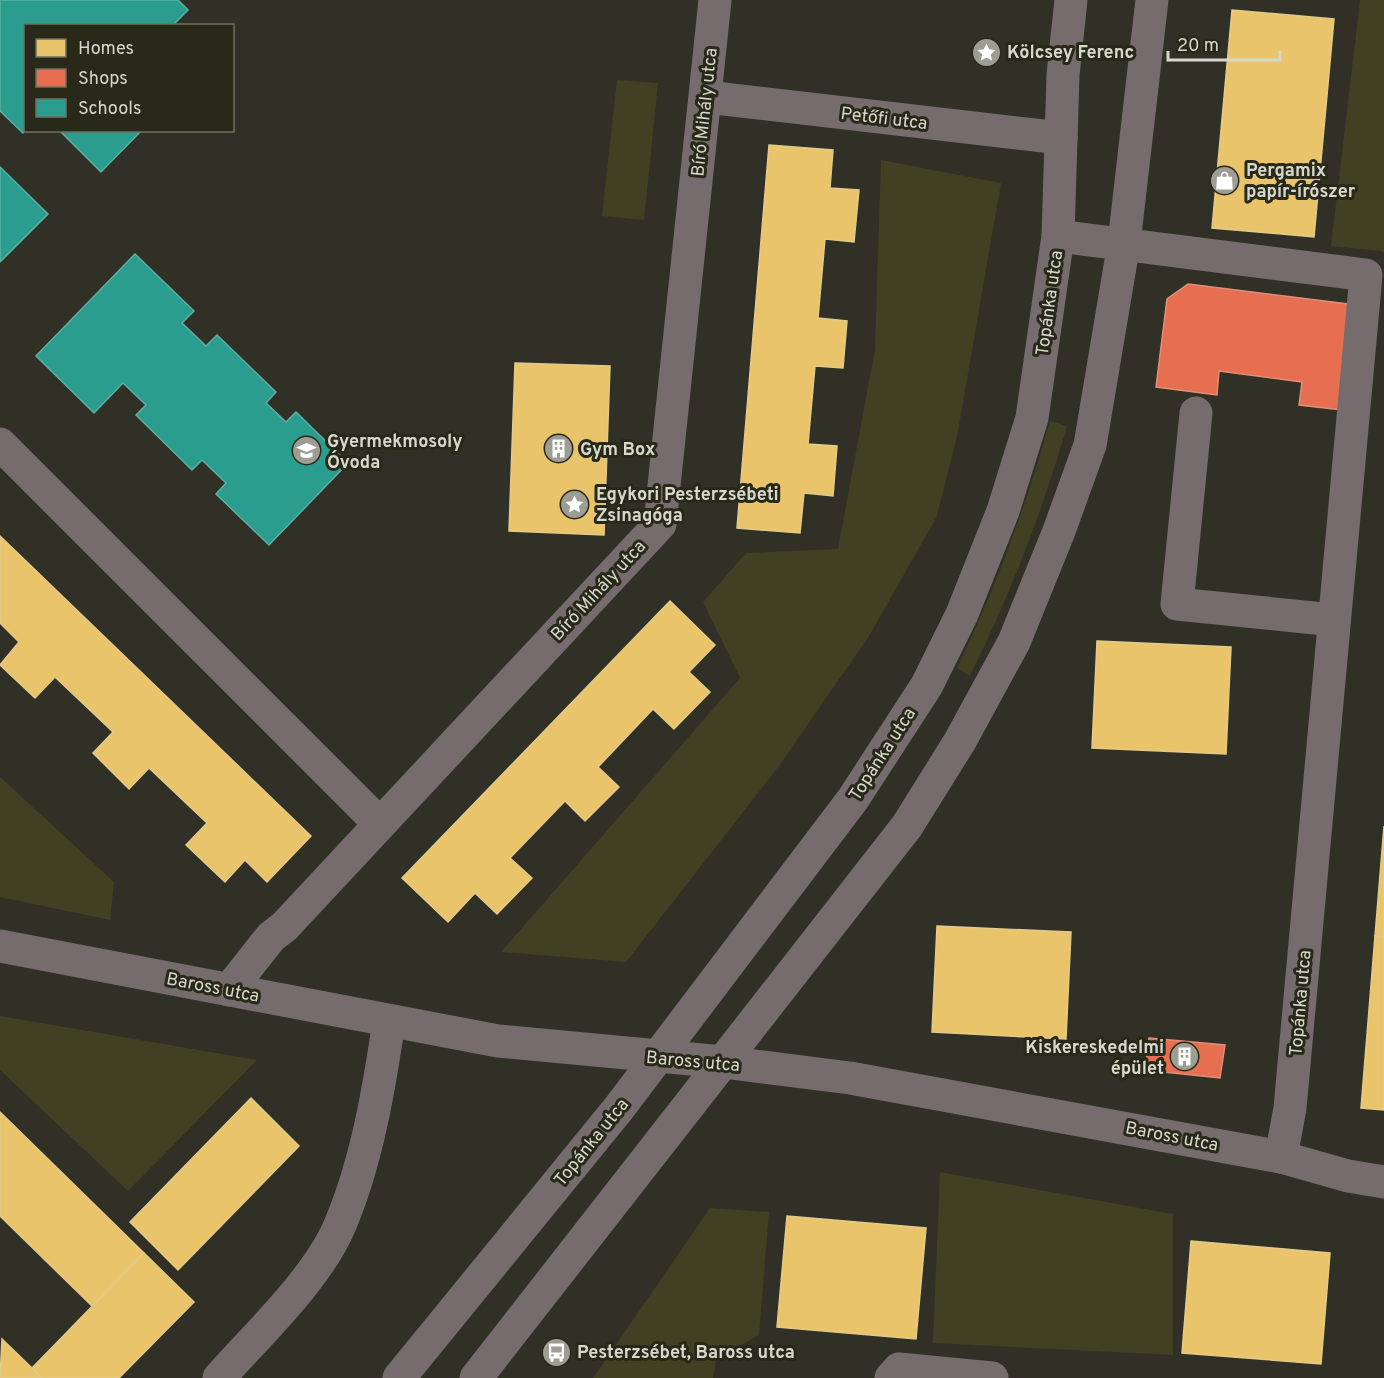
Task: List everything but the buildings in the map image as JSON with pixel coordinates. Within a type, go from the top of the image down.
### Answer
[{"type":"street","name":"Bíró Mihály utca","points":[[229,990],[271,937],[285,926],[660,524],[716,0]]},
{"type":"street","name":"Topánka utca","points":[[399,1378],[657,1058],[853,799],[927,685],[962,614],[999,522],[1032,418],[1058,236],[1063,75],[1071,0]]},
{"type":"street","points":[[476,1378],[768,1001],[907,826],[960,741],[1014,642],[1059,531],[1090,445],[1124,243],[1152,0]]},
{"type":"street","name":"Petőfi utca","points":[[706,97],[1061,138]]},
{"type":"street","points":[[1058,236],[1124,243]]},
{"type":"street","name":"Topánka utca","points":[[1124,243],[1366,275],[1290,1108],[1281,1157]]},
{"type":"street","points":[[1196,413],[1177,604],[1334,620]]},
{"type":"street","points":[[0,444],[380,823]]},
{"type":"street","name":"Baross utca","points":[[0,946],[498,1041],[657,1058],[723,1062],[862,1080],[1281,1157],[1348,1176],[1384,1182]]},
{"type":"street","points":[[219,1378],[306,1281],[340,1226],[367,1142],[389,1021]]},
{"type":"street","points":[[891,1378],[899,1369],[992,1378]]},
{"type":"shaded area","points":[[1360,0],[1384,0],[1384,253],[1331,246]]},
{"type":"shaded area","points":[[617,80],[658,83],[644,220],[602,216]]},
{"type":"shaded area","points":[[881,160],[1001,183],[957,437],[936,518],[869,636],[779,766],[626,962],[501,952],[740,678],[703,602],[746,553],[838,549],[875,349]]},
{"type":"shaded area","points":[[1050,421],[1067,426],[1047,490],[999,615],[970,676],[957,668],[985,608],[1009,546]]},
{"type":"shaded area","points":[[0,777],[114,882],[110,920],[0,897]]},
{"type":"shaded area","points":[[0,1016],[257,1060],[128,1191],[0,1070]]},
{"type":"shaded area","points":[[940,1172],[1173,1214],[1173,1355],[933,1343]]},
{"type":"shaded area","points":[[710,1208],[769,1212],[759,1335],[716,1359],[713,1378],[593,1378]]},
{"type":"place","name":"Kölcsey Ferenc","points":[[986,52]]},
{"type":"place","name":"Pergamix papír-írószer","points":[[1225,180]]},
{"type":"place","name":"Gym Box","points":[[559,449]]},
{"type":"place","name":"Gyermekmosoly Óvoda","points":[[306,451]]},
{"type":"place","name":"Egykori Pesterzsébeti Zsinagóga","points":[[575,504]]},
{"type":"place","name":"Kiskereskedelmi épület","points":[[1185,1057]]},
{"type":"place","name":"Pesterzsébet, Baross utca","points":[[556,1352]]}]
